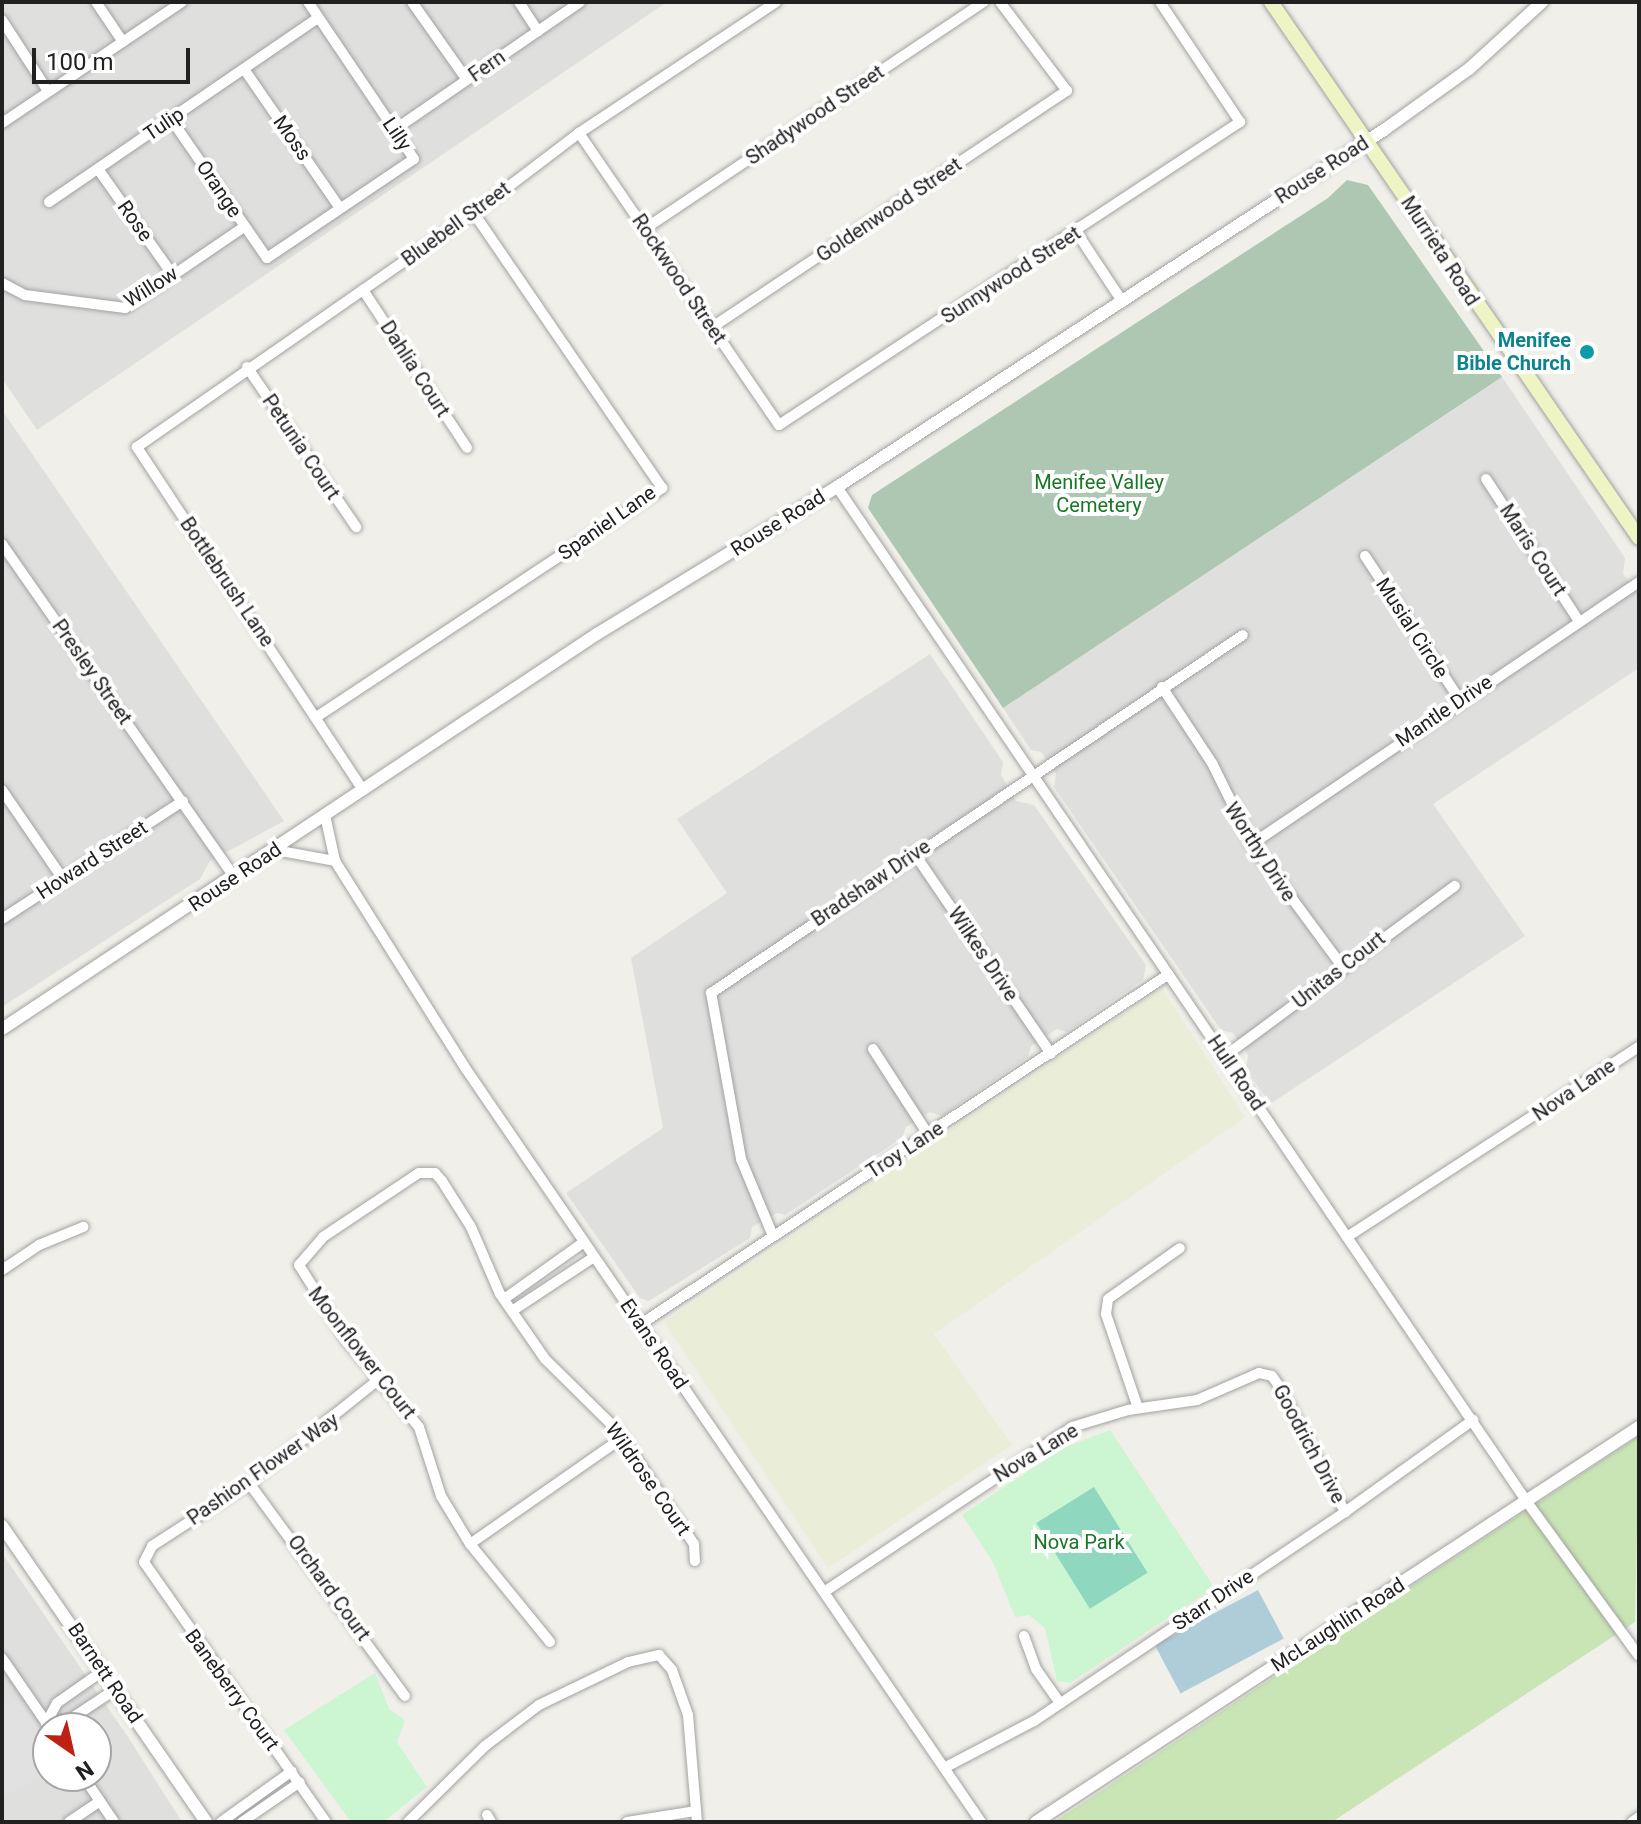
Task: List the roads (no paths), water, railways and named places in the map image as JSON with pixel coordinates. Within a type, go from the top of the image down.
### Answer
[{"type":"main road","name":"Murrieta Road","points":[[1271,2],[1639,538]]},
{"type":"street","points":[[96,2],[123,42]]},
{"type":"street","points":[[2,123],[182,2]]},
{"type":"street","name":"Lilly","points":[[267,258],[414,159],[308,2]]},
{"type":"street","points":[[412,2],[467,80]]},
{"type":"street","points":[[519,2],[538,31]]},
{"type":"street","name":"Fern","points":[[394,130],[580,2]]},
{"type":"street","name":"Bluebell Street","points":[[137,447],[247,367],[474,213],[579,133],[776,2]]},
{"type":"street","name":"Shadywood Street","points":[[646,228],[984,2]]},
{"type":"street","name":"Goldenwood Street","points":[[711,328],[1067,91],[1000,2]]},
{"type":"street","name":"Sunnywood Street","points":[[779,425],[1077,233],[1240,122],[1160,2]]},
{"type":"street","name":"Rouse Road","points":[[2,1029],[235,878],[597,634],[837,487],[1367,141],[1469,69],[1542,2]]},
{"type":"street","name":"Tulip","points":[[49,202],[318,18]]},
{"type":"street","points":[[2,20],[48,91]]},
{"type":"street","name":"Moss","points":[[244,69],[340,208]]},
{"type":"street","name":"Orange","points":[[171,119],[267,258]]},
{"type":"street","name":"Rockwood Street","points":[[579,133],[779,425]]},
{"type":"street","name":"Rose","points":[[98,169],[172,274]]},
{"type":"street","name":"Spaniel Lane","points":[[318,716],[662,488],[474,213]]},
{"type":"street","name":"Willow","points":[[2,283],[25,295],[125,308],[245,226]]},
{"type":"street","points":[[1077,233],[1122,301]]},
{"type":"street","name":"Dahlia Court","points":[[363,290],[467,448]]},
{"type":"street","name":"Petunia Court","points":[[247,367],[356,527]]},
{"type":"street","name":"Bottlebrush Lane","points":[[137,447],[318,716],[363,790]]},
{"type":"street","name":"Maris Court","points":[[1486,479],[1579,621]]},
{"type":"street","name":"Hull Road","points":[[837,487],[1527,1502],[1639,1656]]},
{"type":"street","name":"Presley Street","points":[[2,544],[235,878]]},
{"type":"street","name":"Musial Circle","points":[[1365,556],[1460,700]]},
{"type":"street","name":"Mantle Drive","points":[[1252,844],[1460,700],[1639,582]]},
{"type":"street","name":"Bradshaw Drive","points":[[773,1236],[741,1159],[711,993],[914,853],[1243,635]]},
{"type":"street","name":"Worthy Drive","points":[[1162,687],[1212,763],[1252,844],[1344,969]]},
{"type":"street","points":[[2,790],[63,879]]},
{"type":"street","name":"Howard Street","points":[[2,919],[183,801]]},
{"type":"street","name":"Evans Road","points":[[325,815],[335,861],[466,1069],[981,1822]]},
{"type":"street","points":[[275,850],[335,861]]},
{"type":"street","name":"Wilkes Drive","points":[[914,853],[1051,1054]]},
{"type":"street","name":"Unitas Court","points":[[1225,1056],[1455,886]]},
{"type":"street","name":"Troy Lane","points":[[641,1324],[929,1136],[1169,974]]},
{"type":"street","name":"Nova Lane","points":[[1347,1237],[1639,1047]]},
{"type":"street","points":[[873,1049],[929,1136]]},
{"type":"street","name":"Moonflower Court","points":[[426,1171],[323,1237],[299,1265],[378,1380],[419,1427],[441,1496],[470,1544],[550,1642]]},
{"type":"street","name":"Wildrose Court","points":[[426,1171],[442,1181],[460,1209],[504,1299],[545,1359],[622,1438],[694,1544],[695,1561]]},
{"type":"street","points":[[2,1270],[39,1245],[83,1227]]},
{"type":"street","points":[[504,1299],[584,1242]]},
{"type":"street","points":[[1138,1408],[1106,1314],[1108,1299],[1180,1248]]},
{"type":"street","points":[[512,1311],[594,1257]]},
{"type":"street","name":"Nova Lane","points":[[824,1592],[1042,1444],[1072,1427],[1138,1408],[1197,1400],[1259,1373],[1272,1376]]},
{"type":"street","name":"Goodrich Drive","points":[[1272,1376],[1345,1512]]},
{"type":"street","name":"Pashion Flower Way","points":[[146,1555],[152,1546],[249,1483],[378,1380]]},
{"type":"street","name":"Starr Drive","points":[[944,1768],[1060,1703],[1345,1512],[1473,1420]]},
{"type":"street","name":"McLaughlin Road","points":[[1036,1822],[1639,1427]]},
{"type":"street","points":[[470,1544],[622,1438]]},
{"type":"street","name":"Orchard Court","points":[[249,1483],[405,1696]]},
{"type":"street","name":"Barnett Road","points":[[2,1526],[206,1822]]},
{"type":"street","name":"Baneberry Court","points":[[146,1555],[145,1568],[326,1822]]},
{"type":"street","points":[[1024,1636],[1036,1669],[1060,1703]]},
{"type":"street","points":[[408,1822],[485,1746],[539,1705],[628,1662],[659,1655],[672,1670],[688,1715],[697,1817],[627,1822]]},
{"type":"street","points":[[2,1658],[39,1712]]},
{"type":"street","points":[[53,1712],[57,1703],[104,1670]]},
{"type":"street","points":[[81,1712],[116,1689]]},
{"type":"street","points":[[221,1822],[292,1771]]},
{"type":"street","points":[[242,1822],[300,1782]]},
{"type":"street","points":[[94,1792],[114,1822]]},
{"type":"street","points":[[69,1822],[100,1801]]},
{"type":"street","points":[[1632,1822],[1639,1817]]},
{"type":"water","points":[[1258,1590],[1284,1639],[1181,1693],[1155,1645]]},
{"type":"place","name":"Menifee Bible Church","points":[[1587,352]]},
{"type":"park label","name":"Menifee Valley Cemetery","points":[[1099,494]]},
{"type":"park label","name":"Nova Park","points":[[1079,1542]]}]
